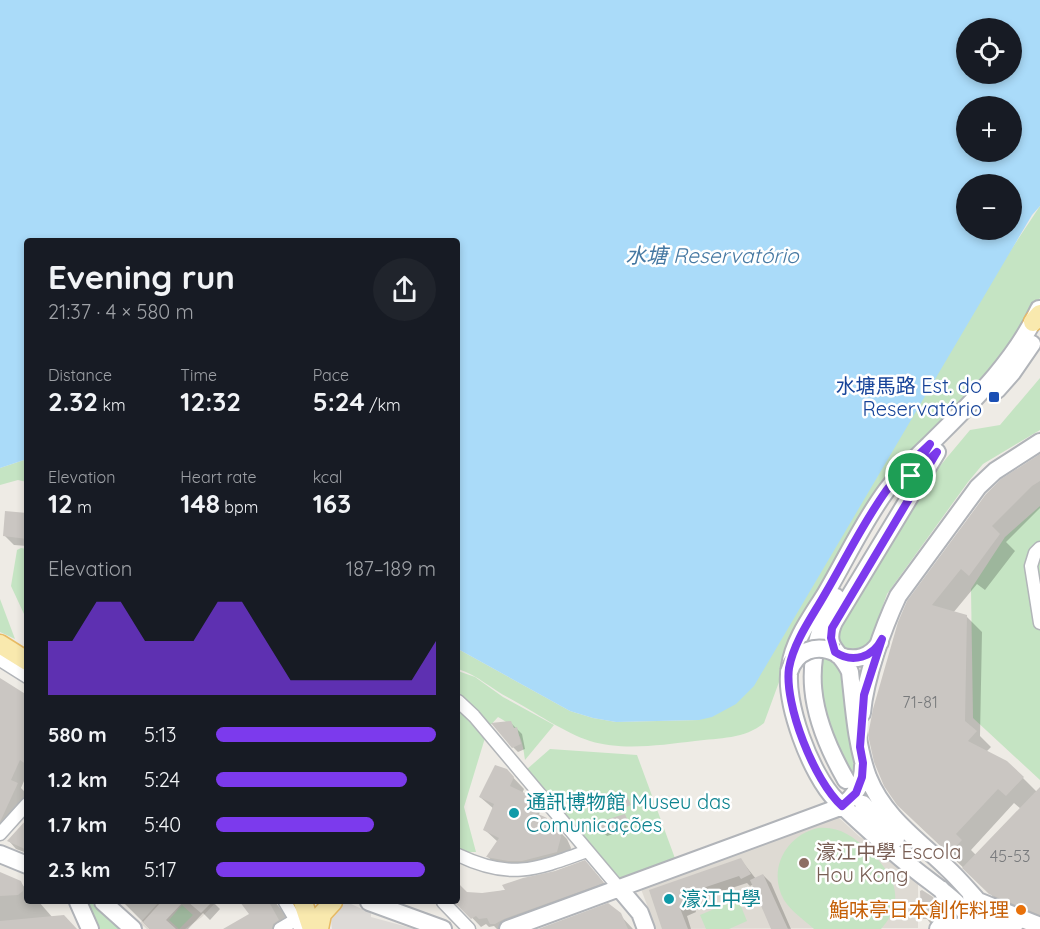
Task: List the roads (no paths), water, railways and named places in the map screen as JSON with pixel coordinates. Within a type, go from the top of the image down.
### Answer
[{"type":"main road","points":[[846,780],[820,723],[814,701],[812,666],[816,644],[828,611],[893,500],[933,448],[997,374],[1038,318]]},
{"type":"main road","points":[[978,902],[946,867],[903,829],[887,811],[874,790],[861,753],[864,695],[898,596],[970,496],[995,471],[1040,442]]},
{"type":"main road","points":[[508,929],[853,796],[861,784],[863,773],[861,753],[849,670],[837,654],[831,638],[833,624],[895,520],[933,448]]},
{"type":"main road","points":[[933,448],[904,469],[885,493],[797,643],[789,672],[791,702],[814,770],[822,783],[839,803],[960,906],[974,926]]},
{"type":"main road","points":[[789,672],[794,661],[805,652],[822,649],[852,659],[866,656],[882,639]]},
{"type":"main road","points":[[0,644],[24,659]]},
{"type":"main road","points":[[863,804],[882,826],[921,861],[978,902],[1040,926]]},
{"type":"main road","points":[[0,854],[24,864]]},
{"type":"main road","points":[[921,861],[945,896],[947,906],[944,921],[938,929]]},
{"type":"main road","points":[[619,888],[640,913],[646,929]]},
{"type":"main road","points":[[79,904],[90,929]]},
{"type":"main road","points":[[105,904],[133,929]]},
{"type":"main road","points":[[303,904],[303,926]]},
{"type":"main road","points":[[319,929],[323,911],[331,904]]},
{"type":"main road","points":[[374,904],[443,929]]},
{"type":"main road","points":[[947,929],[1014,922],[1040,926]]},
{"type":"main road","points":[[1009,929],[1021,925],[1040,926]]},
{"type":"street","points":[[1040,548],[1035,553],[1030,566],[1040,623]]},
{"type":"street","points":[[0,660],[24,675]]},
{"type":"street","points":[[460,703],[474,716],[619,888]]},
{"type":"street","points":[[0,834],[24,807]]},
{"type":"street","points":[[460,856],[494,869],[519,871],[546,866],[587,851]]},
{"type":"street","points":[[280,929],[303,926],[286,904]]},
{"type":"street","points":[[445,904],[469,929]]},
{"type":"water","name":"水塘 Reservatório","points":[[0,0],[1040,0],[1040,206],[1022,232],[1022,174],[956,174],[956,240],[1017,240],[754,686],[736,704],[712,717],[699,720],[616,722],[593,718],[570,711],[460,650],[460,238],[24,238],[24,460],[0,468]]},
{"type":"place","name":"水塘馬路 Est. do Reservatório","points":[[994,397]]},
{"type":"place","name":"通訊博物館 Museu das Comunicações","points":[[514,813]]},
{"type":"place","name":"濠江中學 Escola Hou Kong","points":[[804,863]]},
{"type":"place","name":"濠江中學","points":[[669,899]]},
{"type":"place","name":"鮨味亭日本創作料理","points":[[1021,910]]}]
